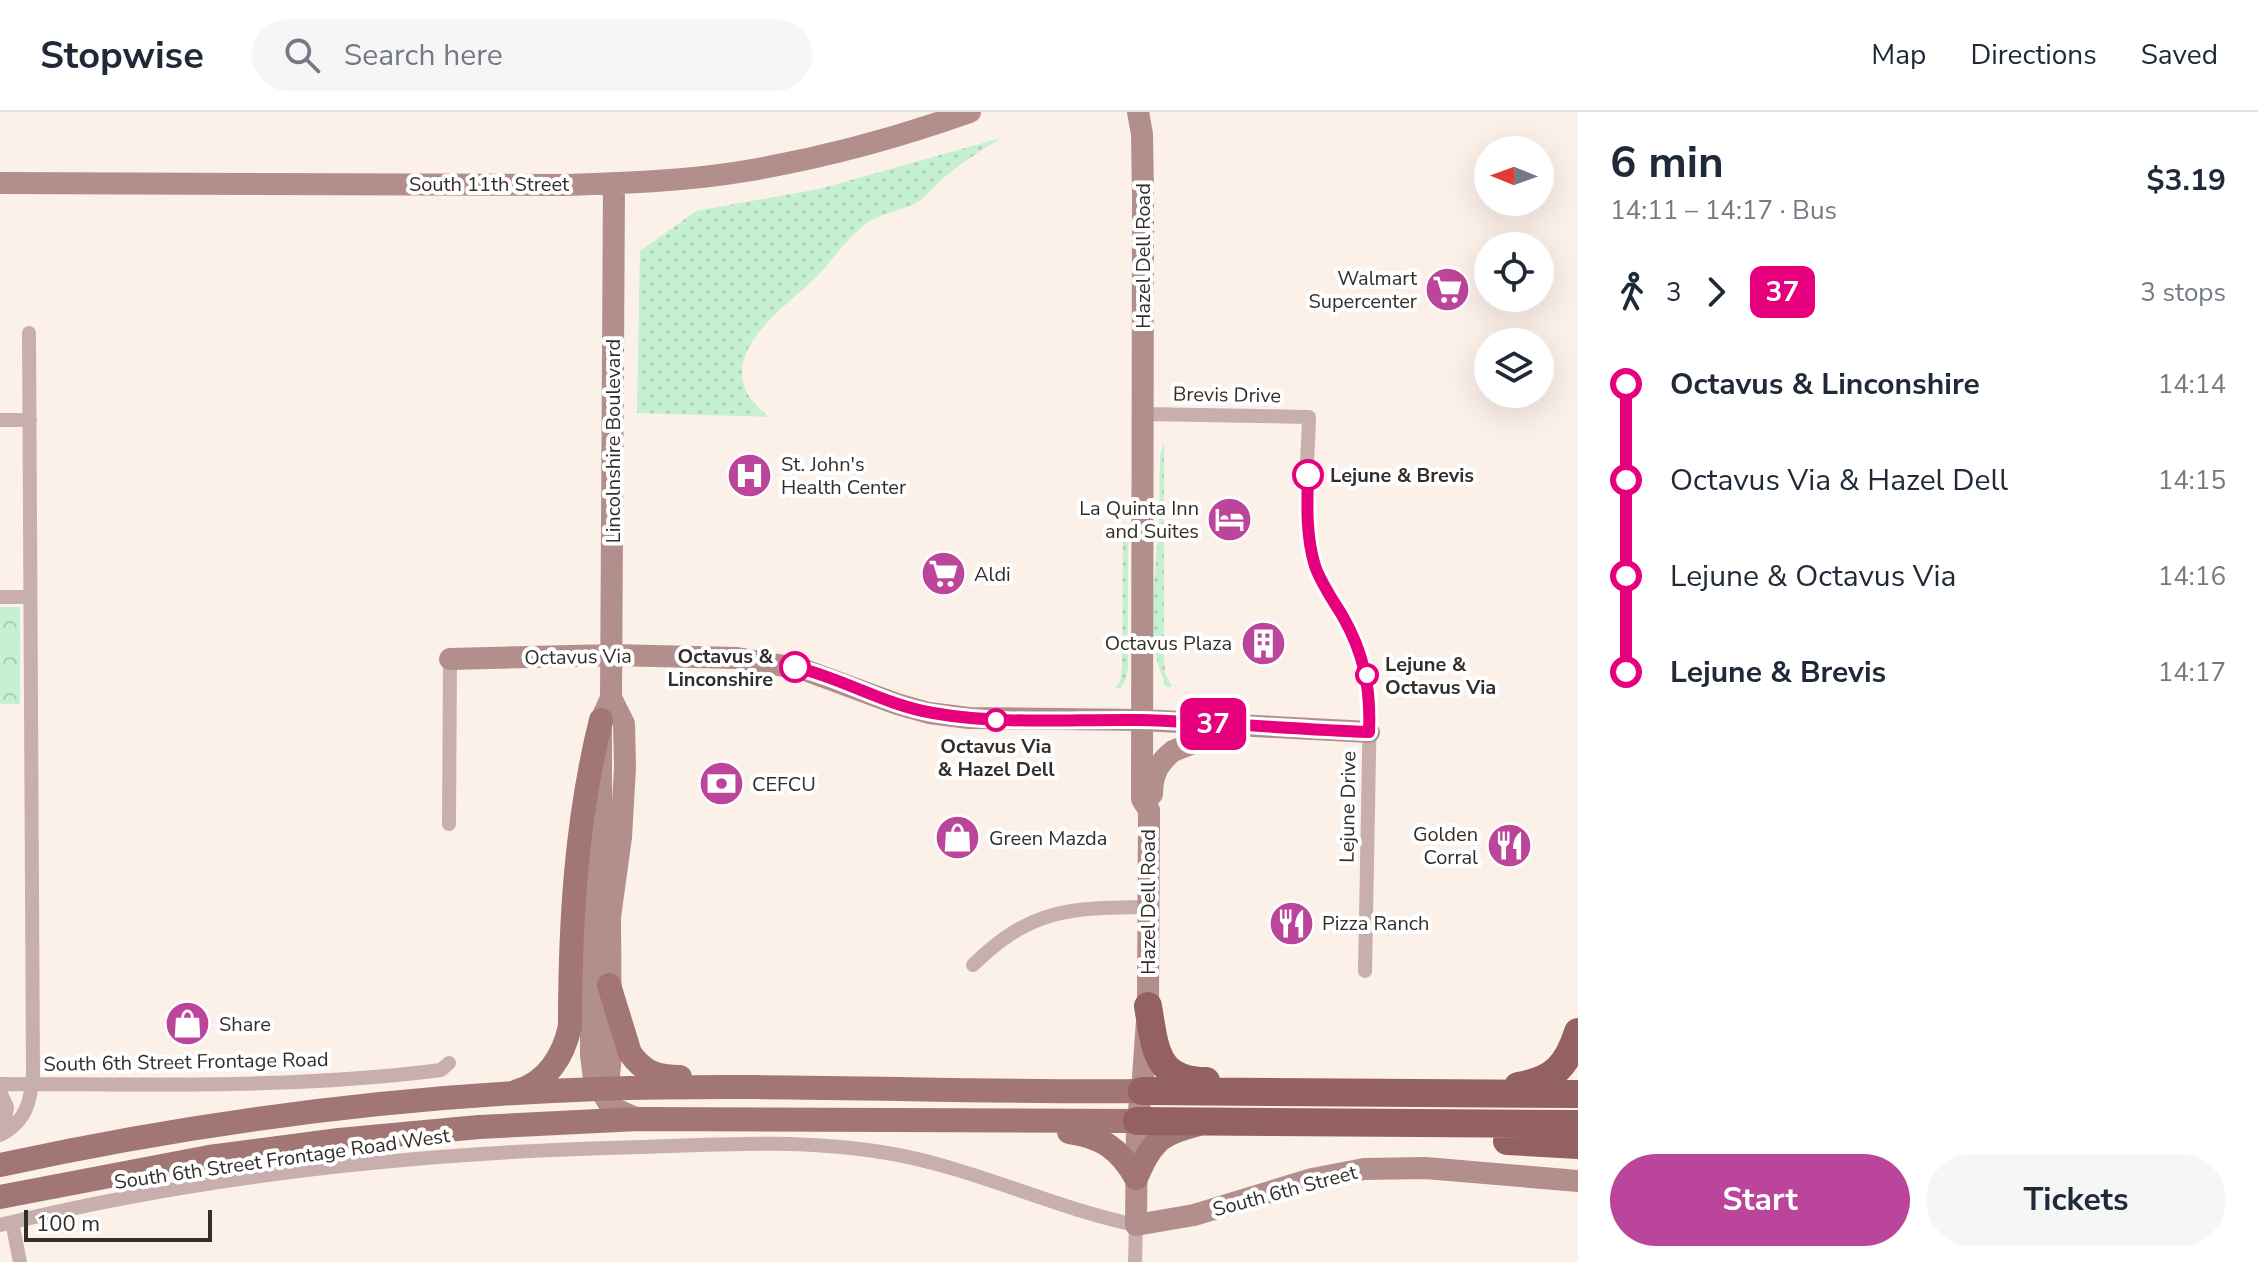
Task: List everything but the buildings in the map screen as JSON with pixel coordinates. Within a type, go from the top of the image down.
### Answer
[{"type":"highway","points":[[1148,1006],[1154,1044],[1161,1062],[1171,1073],[1183,1079],[1298,1082],[1324,1092]]},
{"type":"highway","points":[[1480,1093],[1546,1079],[1564,1064],[1578,1032]]},
{"type":"highway","points":[[1142,1091],[1578,1094]]},
{"type":"highway","points":[[1137,1121],[1157,1108],[1297,1102],[1324,1092]]},
{"type":"highway","points":[[1137,1121],[1578,1124]]},
{"type":"highway","points":[[1340,1122],[1410,1136],[1578,1145]]},
{"type":"main road","points":[[499,1095],[524,1089],[537,1082],[553,1066],[567,1040],[573,901],[589,768],[606,709]]},
{"type":"main road","points":[[609,985],[630,1053],[648,1072],[663,1077],[868,1079],[917,1089]]},
{"type":"main road","points":[[220,1156],[300,1131],[423,1118],[558,1109],[580,1104],[599,1089]]},
{"type":"main road","points":[[0,1165],[161,1134],[300,1112],[499,1095],[599,1089],[1142,1091]]},
{"type":"main road","points":[[940,1119],[990,1108],[1106,1106],[1132,1098],[1142,1091]]},
{"type":"main road","points":[[0,1197],[220,1156],[431,1131],[638,1119],[1137,1121]]},
{"type":"main road","points":[[940,1119],[990,1131],[1092,1135],[1111,1146],[1136,1178]]},
{"type":"main road","points":[[1136,1178],[1157,1140],[1207,1122]]},
{"type":"street","name":"South 11th Street","points":[[0,183],[614,183],[743,171],[826,155],[903,136],[970,112]]},
{"type":"street","name":"Hazel Dell Road","points":[[1135,1262],[1137,1121],[1148,1006],[1149,810],[1142,799],[1143,196],[1142,134],[1138,112]]},
{"type":"street","name":"Lincolnshire Boulevard","points":[[606,709],[624,724],[625,767],[621,837],[610,917],[611,1055],[609,1076],[599,1089],[594,1079],[591,1055],[590,980],[606,709],[612,655],[614,183]]},
{"type":"street","points":[[0,1084],[32,1084],[29,333]]},
{"type":"street","name":"Brevis Drive","points":[[1143,414],[1309,417]]},
{"type":"street","name":"Lejune Drive","points":[[1309,417],[1307,517],[1315,568],[1354,638],[1364,663],[1370,703],[1365,971]]},
{"type":"street","points":[[0,420],[30,420]]},
{"type":"street","points":[[0,597],[30,597]]},
{"type":"street","name":"Octavus Via","points":[[450,659],[612,655],[737,658],[777,663],[826,676],[897,704],[929,713],[969,718],[1142,720],[1369,732]]},
{"type":"street","points":[[449,824],[450,659]]},
{"type":"street","points":[[1149,810],[1155,772],[1167,756],[1192,743],[1237,727]]},
{"type":"street","points":[[973,965],[1002,939],[1023,925],[1046,916],[1083,909],[1148,907]]},
{"type":"street","name":"South 6th Street Frontage Road","points":[[2,1134],[13,1127],[26,1111],[32,1084],[300,1083],[441,1070],[449,1063]]},
{"type":"street","points":[[599,1089],[611,1107],[638,1119]]},
{"type":"street","points":[[0,1092],[7,1107],[2,1134]]},
{"type":"street","name":"South 6th Street Frontage Road West","points":[[6,1224],[188,1187],[380,1162],[583,1148],[758,1145],[840,1147],[904,1156],[940,1164],[1090,1216],[1136,1225]]},
{"type":"street","name":"South 6th Street","points":[[1136,1225],[1194,1215],[1312,1179],[1364,1169],[1425,1168],[1578,1181]]},
{"type":"street","points":[[6,1224],[20,1262]]},
{"type":"green space","points":[[1001,138],[955,169],[919,201],[864,225],[763,328],[750,344],[743,362],[742,380],[750,398],[769,417],[637,413],[640,251],[696,211],[819,189]]},
{"type":"green space","points":[[1164,443],[1164,658],[1165,673],[1172,687],[1166,687],[1157,662],[1151,618],[1159,524],[1160,456]]},
{"type":"green space","points":[[1123,520],[1128,531],[1128,668],[1121,688],[1115,688],[1120,682],[1122,667]]},
{"type":"green space","points":[[0,607],[20,607],[20,704],[0,704]]},
{"type":"bus line","name":"37","points":[[795,667],[897,704],[929,713],[969,718],[1142,720],[1369,732],[1370,703],[1364,663],[1354,638],[1315,568],[1307,517],[1308,475]]},
{"type":"place","name":"Walmart Supercenter","points":[[1448,289]]},
{"type":"place","name":"Lejune & Brevis","points":[[1308,475]]},
{"type":"place","name":"St. John's Health Center","points":[[750,476]]},
{"type":"place","name":"La Quinta Inn and Suites","points":[[1230,519]]},
{"type":"place","name":"Aldi","points":[[943,574]]},
{"type":"place","name":"Octavus Plaza","points":[[1263,643]]},
{"type":"place","name":"Octavus & Linconshire","points":[[795,667]]},
{"type":"place","name":"Lejune & Octavus Via","points":[[1367,675]]},
{"type":"place","name":"Octavus Via & Hazel Dell","points":[[996,720]]},
{"type":"place","name":"CEFCU","points":[[721,784]]},
{"type":"place","name":"Green Mazda","points":[[958,838]]},
{"type":"place","name":"Golden Corral","points":[[1509,845]]},
{"type":"place","name":"Pizza Ranch","points":[[1291,923]]},
{"type":"place","name":"Share","points":[[188,1024]]}]
